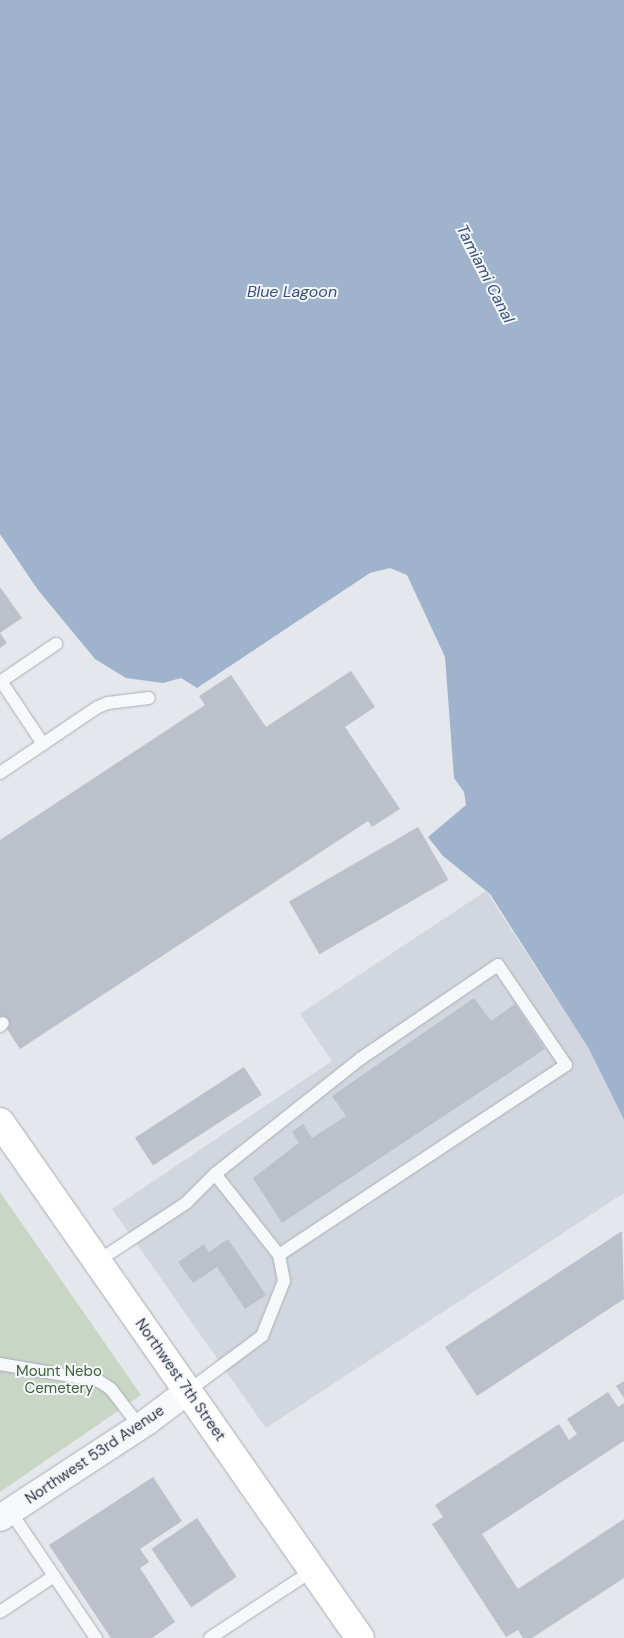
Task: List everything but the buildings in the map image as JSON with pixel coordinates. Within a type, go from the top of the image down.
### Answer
[{"type":"main road","name":"Northwest 7th Street","points":[[0,1122],[313,1570],[355,1636]]},
{"type":"street","name":"Northwest 53rd Avenue","points":[[5,1515],[140,1427],[188,1391]]},
{"type":"lane","points":[[43,744],[0,682],[56,644]]},
{"type":"lane","points":[[0,773],[108,703],[149,698]]},
{"type":"lane","points":[[98,1261],[186,1203],[215,1174],[360,1059],[498,965],[566,1065],[279,1255]]},
{"type":"lane","points":[[188,1391],[262,1336],[284,1281],[279,1255],[215,1174]]},
{"type":"lane","points":[[0,1364],[99,1381],[111,1388],[140,1427]]},
{"type":"lane","points":[[5,1515],[54,1576],[96,1638]]},
{"type":"lane","points":[[210,1638],[313,1570]]},
{"type":"lane","points":[[0,1612],[54,1576]]},
{"type":"shaded area","points":[[486,891],[589,1049],[624,1120],[624,1193],[266,1428],[112,1209],[332,1061],[300,1014]]},
{"type":"green space","name":"Mount Nebo Cemetery","points":[[0,1192],[141,1395],[0,1492]]},
{"type":"water","name":"Blue Lagoon","points":[[0,0],[624,0],[624,1120],[589,1049],[490,894],[443,856],[428,837],[466,805],[464,792],[454,778],[445,657],[407,575],[390,568],[370,573],[197,688],[181,678],[163,683],[126,678],[95,659],[38,590],[0,534]]},
{"type":"water label","name":"Tamiami Canal","points":[[485,274]]}]
